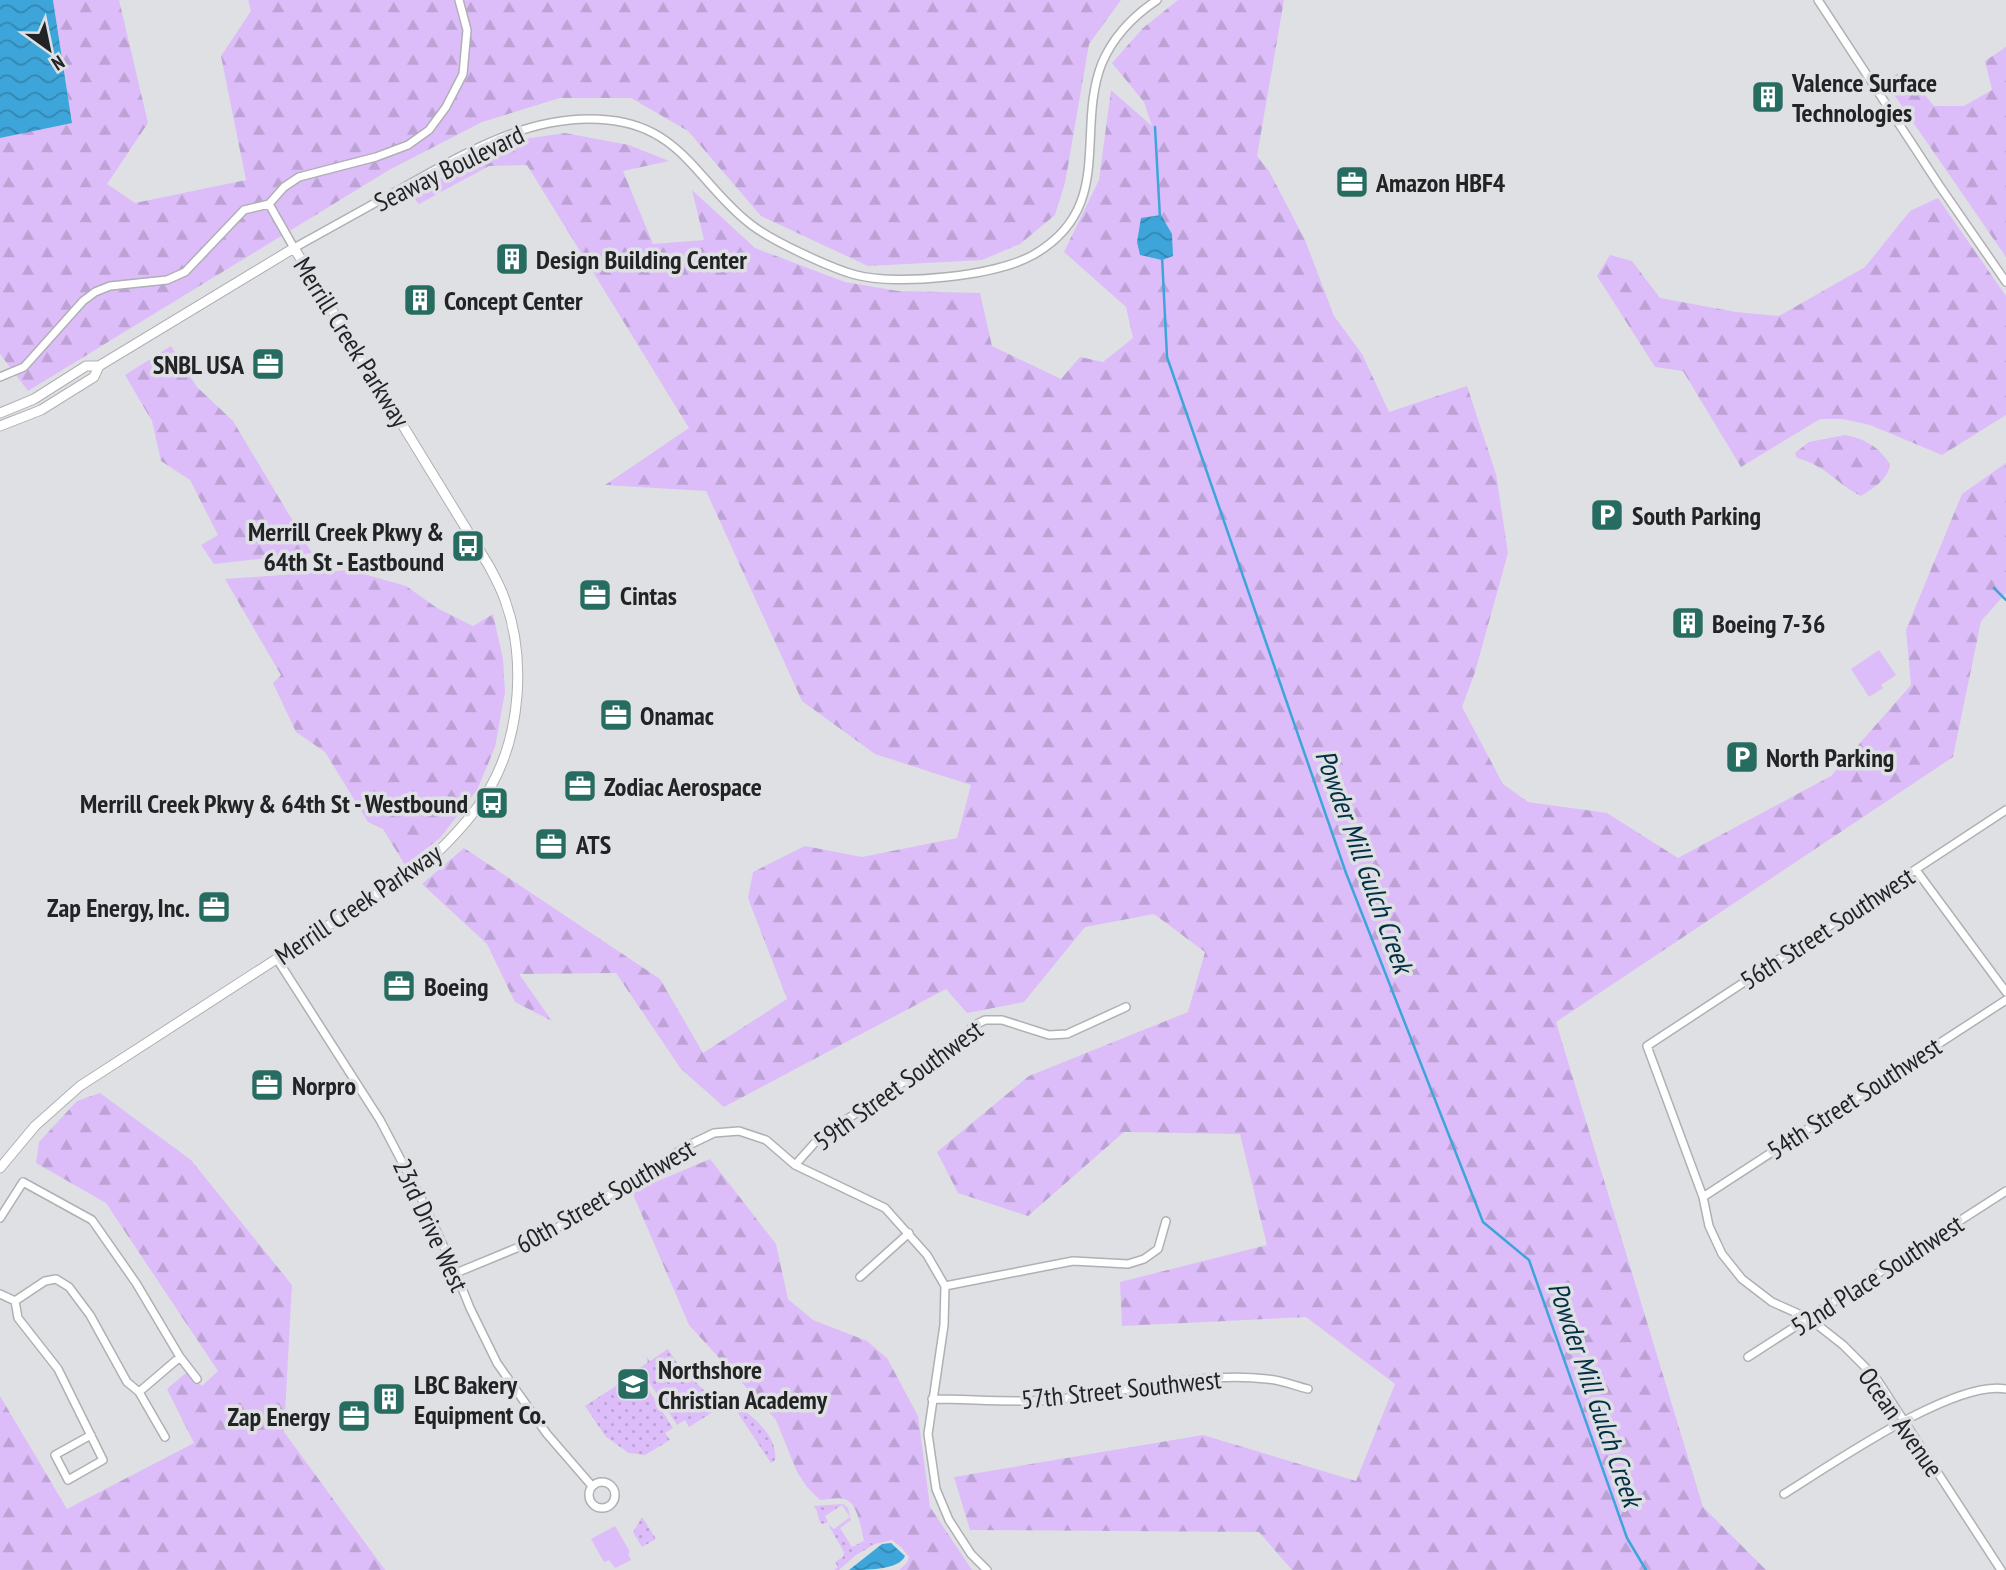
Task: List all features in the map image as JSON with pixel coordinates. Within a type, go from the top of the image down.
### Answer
[{"type":"street","points":[[0,377],[23,367],[83,301],[96,292],[110,286],[167,280],[184,272],[244,210],[269,204],[284,187],[299,177],[376,158],[408,145],[429,130],[446,107],[463,74],[467,30],[459,0]]},
{"type":"street","name":"Seaway Boulevard","points":[[0,412],[34,399],[86,366],[99,366],[293,248],[435,170],[507,134],[540,124],[606,119],[644,128],[685,155],[751,225],[854,274],[872,278],[894,278],[992,271],[1034,255],[1051,243],[1068,225],[1082,198],[1087,180],[1093,107],[1101,65],[1121,31],[1157,0]]},
{"type":"street","points":[[1818,0],[1939,186],[2006,282]]},
{"type":"street","points":[[269,204],[293,248]]},
{"type":"street","name":"Merrill Creek Parkway","points":[[0,1168],[35,1126],[79,1086],[428,861],[462,827],[490,788],[501,766],[515,711],[517,685],[512,624],[505,599],[489,566],[293,248]]},
{"type":"street","name":"Seaway Boulevard","points":[[0,426],[41,410],[94,377],[99,366]]},
{"type":"street","name":"56th Street Southwest","points":[[1647,1046],[2006,810]]},
{"type":"street","points":[[1916,870],[2006,992]]},
{"type":"street","name":"23rd Drive West","points":[[277,959],[380,1120],[423,1202],[497,1363],[547,1434],[592,1486]]},
{"type":"street","name":"54th Street Southwest","points":[[1703,1197],[2006,1000]]},
{"type":"street","name":"59th Street Southwest","points":[[795,1165],[820,1137],[955,1048],[973,1026],[985,1020],[1002,1020],[1049,1035],[1066,1034],[1126,1007]]},
{"type":"street","name":"Ocean Avenue","points":[[1647,1046],[1703,1197],[1709,1226],[1721,1254],[1742,1279],[1772,1302],[1810,1319],[1843,1345],[1876,1378],[2001,1570]]},
{"type":"street","name":"60th Street Southwest","points":[[456,1273],[541,1238],[687,1146],[714,1133],[739,1131],[766,1140],[795,1165]]},
{"type":"street","points":[[795,1165],[885,1208],[927,1255],[945,1286],[944,1325],[928,1434],[936,1489],[949,1520],[971,1554],[987,1570]]},
{"type":"street","points":[[0,1218],[23,1182],[92,1220],[197,1379]]},
{"type":"street","name":"52nd Place Southwest","points":[[1748,1357],[2006,1191]]},
{"type":"street","points":[[945,1286],[1073,1261],[1128,1264],[1144,1259],[1158,1249],[1166,1221]]},
{"type":"street","points":[[860,1277],[909,1234]]},
{"type":"street","points":[[15,1301],[45,1281],[56,1279],[69,1287],[90,1315],[127,1382],[139,1392],[165,1437]]},
{"type":"street","points":[[0,1294],[15,1301]]},
{"type":"street","points":[[15,1301],[18,1318],[58,1368],[91,1434],[103,1460],[68,1480],[54,1455],[91,1434]]},
{"type":"street","points":[[139,1392],[180,1357]]},
{"type":"street","name":"57th Street Southwest","points":[[932,1399],[1047,1400],[1116,1392],[1180,1379],[1220,1377],[1269,1379],[1308,1390]]},
{"type":"street","points":[[1784,1494],[1930,1407],[1974,1390],[1995,1387],[2006,1389]]},
{"type":"green space","points":[[53,0],[119,0],[148,123],[107,184],[135,203],[246,180],[221,56],[251,11],[248,0],[1121,0],[1089,44],[1065,183],[1055,215],[1020,244],[982,260],[868,266],[761,216],[688,131],[631,98],[560,98],[482,122],[389,170],[28,391],[0,354],[0,138],[72,122]]},
{"type":"green space","points":[[1178,0],[1284,0],[1257,156],[1269,171],[1305,240],[1334,316],[1362,354],[1389,412],[1467,386],[1496,474],[1508,553],[1475,672],[1462,707],[1503,784],[1528,802],[1607,813],[1678,858],[1831,776],[1911,685],[1906,630],[1962,494],[2006,463],[2006,593],[1981,621],[1953,757],[1556,1022],[1703,1507],[1766,1570],[1292,1570],[1259,1532],[970,1530],[954,1477],[1203,1435],[1356,1481],[1395,1384],[1306,1317],[1122,1326],[1120,1282],[1267,1245],[1240,1134],[1124,1132],[1028,1216],[958,1193],[937,1152],[1029,1076],[1188,1012],[1205,952],[1154,914],[1085,927],[1024,1002],[967,1013],[946,989],[724,1107],[681,1069],[616,973],[519,974],[552,1021],[515,1002],[487,944],[422,884],[464,848],[660,979],[703,1053],[787,999],[748,898],[753,872],[805,846],[862,857],[957,838],[971,785],[875,754],[802,701],[706,491],[605,485],[689,428],[527,165],[489,166],[419,204],[411,193],[517,140],[565,133],[629,145],[669,161],[623,171],[653,244],[704,240],[692,190],[755,248],[845,282],[898,291],[980,293],[992,346],[1061,379],[1080,357],[1103,362],[1133,338],[1126,307],[1064,252],[1099,180],[1111,90],[1152,126],[1144,102],[1112,63],[1143,28]]},
{"type":"green space","points":[[2006,47],[2006,257],[1884,80],[1905,71],[1934,106],[1964,106],[1992,90],[1985,61]]},
{"type":"green space","points":[[1938,198],[2006,296],[2006,415],[1942,455],[1870,425],[1843,419],[1820,419],[1741,467],[1683,371],[1655,367],[1597,276],[1610,255],[1632,261],[1660,298],[1736,312],[1779,316],[1865,267],[1910,211]]},
{"type":"green space","points":[[171,346],[197,387],[233,421],[312,553],[214,564],[201,545],[218,535],[190,480],[161,461],[152,421],[125,375]]},
{"type":"green space","points":[[1845,435],[1870,444],[1881,452],[1890,464],[1883,479],[1861,496],[1816,465],[1797,458],[1795,453],[1809,442]]},
{"type":"green space","points":[[350,570],[406,586],[437,608],[473,626],[493,614],[503,659],[505,692],[495,747],[477,790],[440,838],[405,865],[383,829],[368,822],[325,752],[296,732],[273,683],[281,675],[225,579]]},
{"type":"green space","points":[[1879,650],[1896,675],[1869,697],[1851,669]]},
{"type":"green space","points":[[100,1093],[191,1160],[292,1285],[284,1432],[385,1570],[0,1570],[0,1396],[67,1509],[194,1443],[167,1389],[187,1372],[202,1386],[218,1371],[106,1203],[36,1163],[39,1142],[77,1101]]},
{"type":"green space","points":[[710,1159],[776,1244],[788,1299],[813,1320],[867,1341],[887,1358],[918,1416],[930,1507],[972,1570],[899,1570],[909,1557],[901,1547],[892,1540],[875,1544],[864,1541],[853,1505],[841,1498],[820,1500],[807,1487],[797,1472],[776,1420],[689,1325],[632,1192]]},
{"type":"green space","points":[[668,1349],[679,1366],[717,1403],[716,1410],[689,1427],[685,1420],[677,1425],[640,1368],[648,1362],[646,1356],[650,1361]]},
{"type":"green space","points":[[636,1370],[673,1428],[665,1433],[670,1440],[645,1455],[629,1453],[606,1437],[585,1406]]},
{"type":"green space","points":[[734,1407],[740,1407],[759,1423],[769,1437],[775,1452],[775,1460],[771,1463]]},
{"type":"green space","points":[[843,1504],[848,1508],[851,1520],[840,1528],[852,1547],[864,1541],[875,1544],[856,1555],[839,1570],[834,1570],[838,1567],[835,1562],[843,1557],[844,1552],[828,1524],[834,1529],[850,1517],[842,1505],[825,1516],[828,1522],[822,1524],[813,1506]]},
{"type":"green space","points":[[642,1517],[656,1539],[642,1547],[633,1532]]},
{"type":"green space","points":[[615,1526],[630,1552],[628,1554],[631,1560],[615,1568],[609,1560],[604,1562],[591,1539]]},
{"type":"water","points":[[0,0],[53,0],[72,123],[0,138]]},
{"type":"water","points":[[1161,215],[1172,234],[1173,256],[1162,260],[1140,255],[1137,242],[1141,218]]},
{"type":"water","points":[[891,1543],[905,1556],[902,1561],[889,1567],[849,1570],[882,1544]]},
{"type":"waterway","name":"Powder Mill Gulch Creek","points":[[1155,127],[1160,218]]},
{"type":"waterway","name":"Powder Mill Gulch Creek","points":[[1162,256],[1167,357],[1346,873],[1483,1222],[1529,1260],[1627,1538],[1646,1570]]},
{"type":"waterway","points":[[1994,588],[2006,600]]},
{"type":"place","name":"Valence Surface Technologies","points":[[1768,97]]},
{"type":"place","name":"Amazon HBF4","points":[[1352,182]]},
{"type":"place","name":"Design Building Center","points":[[512,259]]},
{"type":"place","name":"Concept Center","points":[[420,300]]},
{"type":"place","name":"SNBL USA","points":[[268,364]]},
{"type":"place","name":"South Parking","points":[[1607,515]]},
{"type":"place","name":"Merrill Creek Pkwy & 64th St - Eastbound","points":[[468,546]]},
{"type":"place","name":"Cintas","points":[[595,595]]},
{"type":"place","name":"Boeing 7-36","points":[[1688,623]]},
{"type":"place","name":"Onamac","points":[[616,715]]},
{"type":"place","name":"North Parking","points":[[1742,757]]},
{"type":"place","name":"Zodiac Aerospace","points":[[580,786]]},
{"type":"place","name":"Merrill Creek Pkwy & 64th St - Westbound","points":[[492,803]]},
{"type":"place","name":"ATS","points":[[551,844]]},
{"type":"place","name":"Zap Energy, Inc.","points":[[214,907]]},
{"type":"place","name":"Boeing","points":[[399,986]]},
{"type":"place","name":"Norpro","points":[[267,1085]]},
{"type":"place","name":"Northshore Christian Academy","points":[[633,1384]]},
{"type":"place","name":"LBC Bakery Equipment Co.","points":[[389,1399]]},
{"type":"place","name":"Zap Energy","points":[[354,1416]]}]
